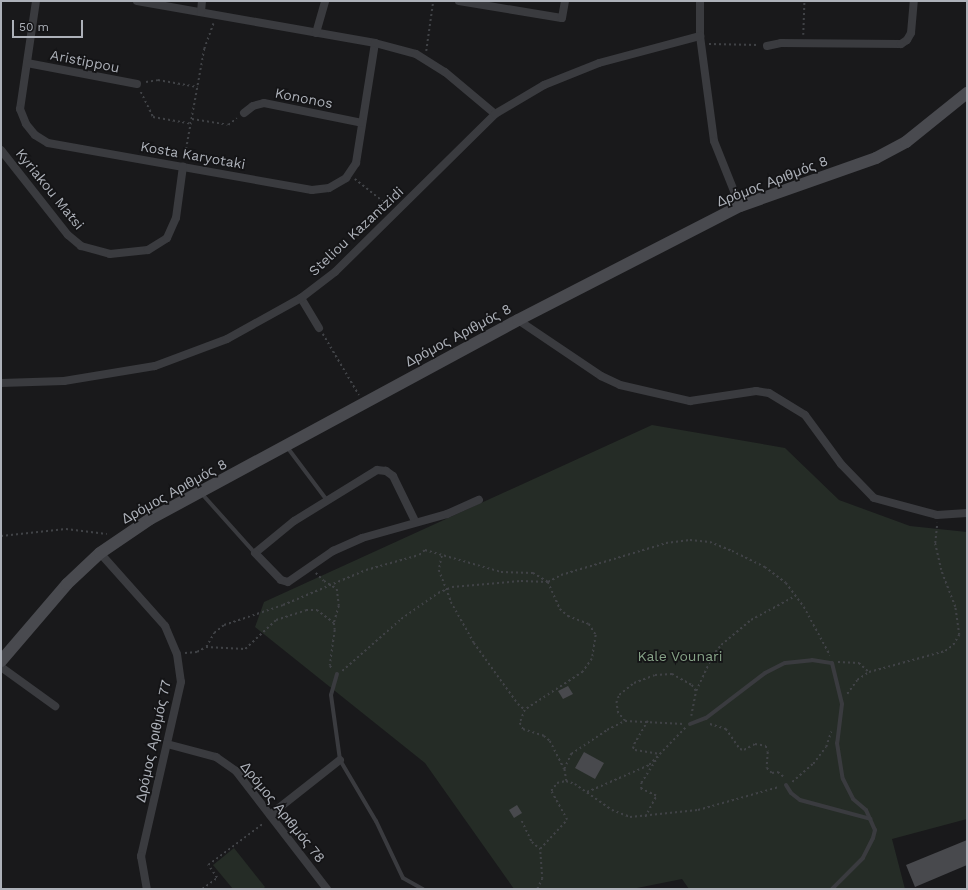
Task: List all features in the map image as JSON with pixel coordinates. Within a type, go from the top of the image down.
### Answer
[{"type":"street","name":"Kosta Karyotaki","points":[[36,1],[20,109],[26,124],[35,135],[48,142],[312,190],[329,188],[348,174],[356,163],[375,43]]},
{"type":"street","points":[[137,1],[375,43],[416,54],[445,72],[495,114]]},
{"type":"street","points":[[201,12],[202,1]]},
{"type":"street","points":[[316,33],[325,1]]},
{"type":"street","points":[[458,1],[562,18],[565,1]]},
{"type":"street","points":[[700,1],[701,40],[714,141],[740,206]]},
{"type":"street","points":[[767,46],[781,43],[901,44],[907,40],[911,33],[914,1]]},
{"type":"street","name":"Steliou Kazantzidi","points":[[1,383],[64,381],[154,366],[227,339],[301,298],[334,272],[495,114],[544,85],[599,63],[701,40]]},
{"type":"street","name":"Aristippou","points":[[27,63],[137,84]]},
{"type":"street","name":"Δρόμος Αριθμός 8","points":[[1,661],[68,584],[100,553],[123,536],[200,492],[518,320],[740,206],[876,158],[906,142],[967,93]]},
{"type":"street","name":"Kononos","points":[[244,113],[253,106],[264,103],[362,123]]},
{"type":"street","name":"Kyriakou Matsi","points":[[1,150],[68,235],[82,246],[110,254],[148,250],[167,238],[176,218],[183,166]]},
{"type":"street","points":[[301,298],[319,328]]},
{"type":"street","points":[[518,320],[601,376],[620,385],[690,401],[756,392],[769,394],[804,415],[841,464],[874,498],[937,515],[967,513]]},
{"type":"street","points":[[415,521],[399,485],[386,471],[377,470],[326,499],[294,521],[255,553],[280,580],[288,582],[298,577],[309,566],[333,551],[362,538],[415,521],[447,514],[478,500]]},
{"type":"street","name":"Δρόμος Αριθμός 77","points":[[100,553],[165,626],[177,654],[181,682],[141,856],[147,889]]},
{"type":"street","points":[[1,667],[55,706]]},
{"type":"street","name":"Δρόμος Αριθμός 78","points":[[167,744],[216,757],[236,771],[327,889]]},
{"type":"street","points":[[271,816],[340,760]]},
{"type":"lane","points":[[285,446],[326,499]]},
{"type":"lane","points":[[200,492],[255,553]]},
{"type":"lane","points":[[690,724],[700,720],[765,673],[785,663],[812,660],[832,663],[842,704],[837,743],[843,779],[853,799],[871,819],[875,830],[868,850],[832,889]]},
{"type":"lane","points":[[337,674],[331,695],[340,760],[379,828],[403,878],[423,889]]},
{"type":"lane","points":[[786,785],[791,793],[800,800],[871,819]]},
{"type":"path","points":[[425,59],[433,1]]},
{"type":"path","points":[[803,43],[804,1]]},
{"type":"path","points":[[183,166],[204,49],[216,14]]},
{"type":"path","points":[[701,40],[749,43],[767,46]]},
{"type":"path","points":[[191,124],[153,117],[137,84],[158,80],[197,87]]},
{"type":"path","points":[[192,119],[228,125],[244,113]]},
{"type":"path","points":[[348,174],[396,212]]},
{"type":"path","points":[[319,328],[364,403]]},
{"type":"path","points":[[842,704],[848,691],[869,672],[945,651],[953,645],[959,635],[955,607],[941,570],[935,543],[937,515]]},
{"type":"path","points":[[1,536],[66,529],[123,536]]},
{"type":"path","points":[[309,566],[337,589],[339,606],[334,623],[335,630],[330,666],[337,674],[351,665],[401,619],[446,590],[521,581],[548,582],[561,575],[666,543],[690,540],[710,542],[760,565],[786,583],[827,647],[832,663],[859,663],[869,672]]},
{"type":"path","points":[[177,654],[197,652],[206,647],[214,633],[224,625],[283,606],[330,584],[366,570],[419,555],[425,550],[501,572],[533,573],[548,582],[560,609],[568,616],[589,624],[596,635],[592,659],[576,678],[525,710],[520,723],[523,729],[544,736],[550,742],[564,770],[566,781]]},
{"type":"path","points":[[442,556],[439,570],[446,590],[474,643],[525,710]]},
{"type":"path","points":[[586,792],[648,765],[674,736],[690,724],[696,692],[712,656],[721,645],[752,620],[795,596]]},
{"type":"path","points":[[206,647],[245,650],[276,620],[306,610],[317,610],[334,623]]},
{"type":"path","points":[[625,721],[618,713],[616,703],[619,694],[634,683],[655,675],[672,674],[692,685],[696,692]]},
{"type":"path","points":[[700,720],[726,729],[740,749],[744,750],[755,744],[766,746],[768,752],[767,768],[772,773],[783,775],[786,785]]},
{"type":"path","points":[[564,770],[571,754],[578,747],[625,721],[690,724]]},
{"type":"path","points":[[648,721],[633,747],[635,750],[659,754]]},
{"type":"path","points":[[540,849],[567,820],[551,791],[557,783],[566,781],[575,784],[624,815],[645,817],[698,810],[786,785],[813,764],[826,747],[832,729]]},
{"type":"path","points":[[645,817],[656,796],[641,789],[641,783],[659,754]]},
{"type":"path","points":[[202,889],[217,878],[208,865],[271,816]]},
{"type":"path","points":[[522,821],[532,842],[540,849],[542,879],[537,889]]},
{"type":"green space","name":"Kale Vounari","points":[[652,425],[785,448],[839,500],[910,526],[967,532],[967,819],[892,839],[905,889],[689,889],[682,879],[632,889],[514,889],[425,763],[255,627],[264,602]]},
{"type":"green space","points":[[234,848],[265,887],[263,889],[233,889],[213,865]]},
{"type":"building","points":[[568,686],[573,694],[563,699],[558,691]]},
{"type":"building","points":[[584,752],[604,763],[595,779],[575,768]]},
{"type":"building","points":[[517,805],[522,813],[514,818],[509,810]]},
{"type":"building","points":[[967,840],[967,865],[915,887],[906,865]]}]
